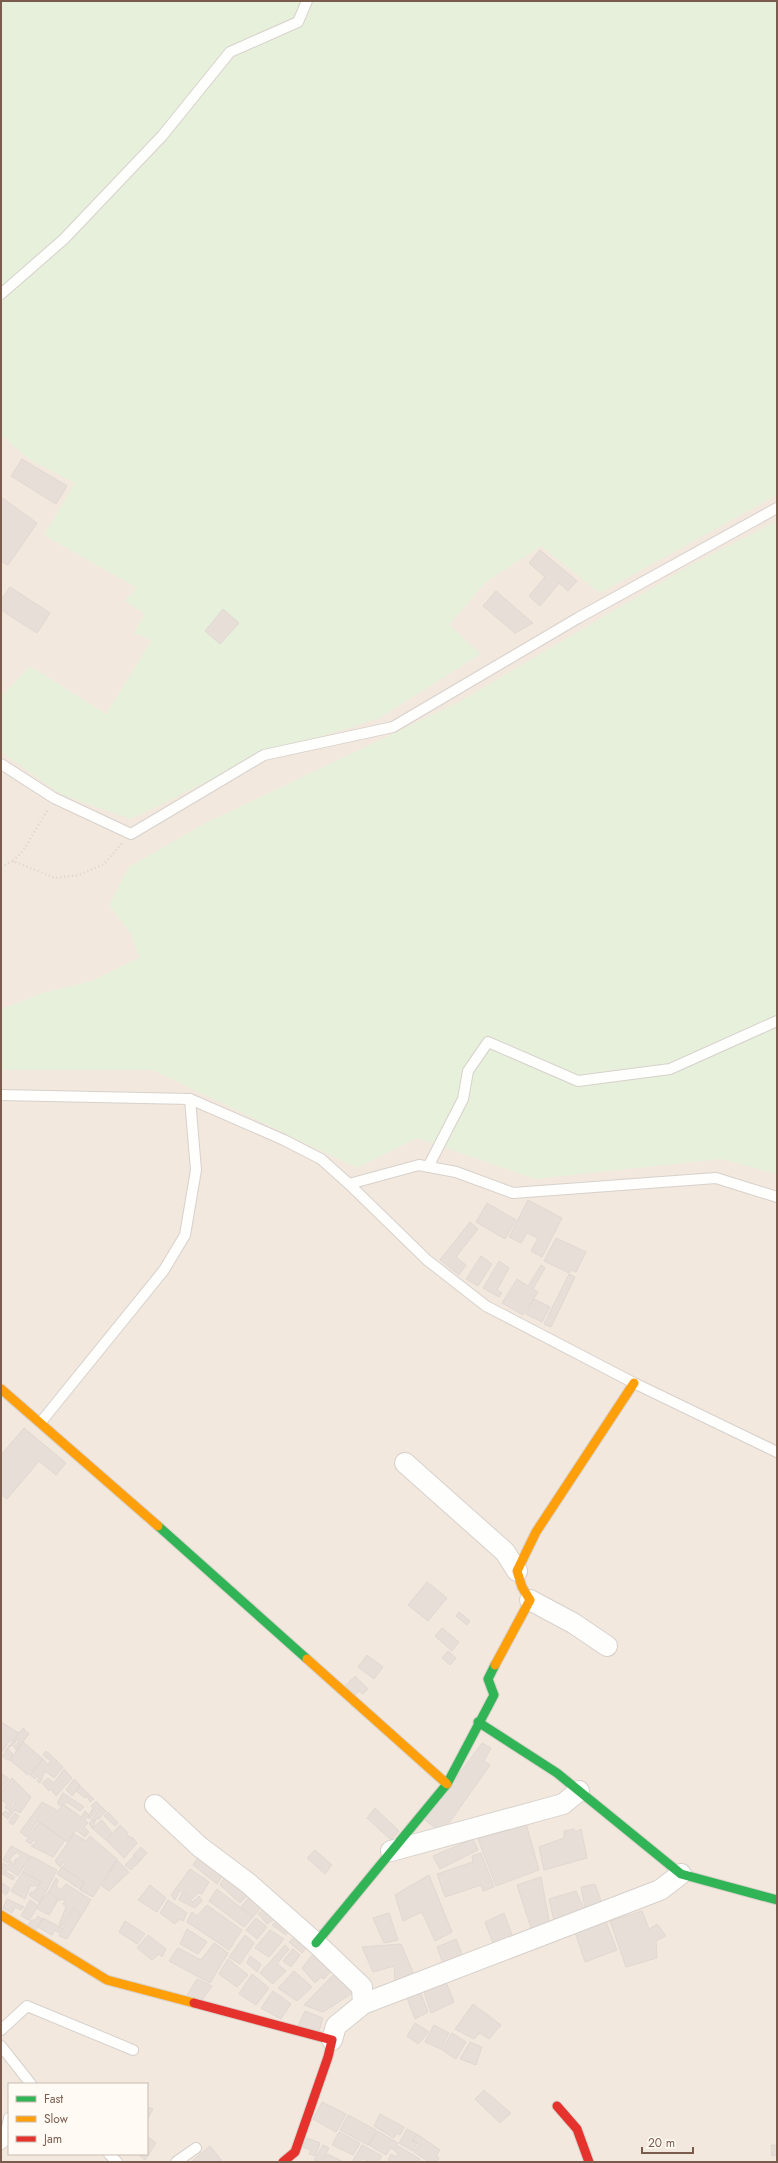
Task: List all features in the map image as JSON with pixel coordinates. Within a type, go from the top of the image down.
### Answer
[{"type":"street","points":[[517,1571],[536,1532],[634,1383]]},
{"type":"street","points":[[1,1389],[41,1422],[447,1784]]},
{"type":"street","points":[[405,1462],[505,1552],[517,1571],[522,1588],[530,1600],[572,1623],[607,1646]]},
{"type":"street","points":[[316,1942],[447,1784],[478,1722],[494,1695],[488,1679],[530,1600]]},
{"type":"street","points":[[478,1722],[557,1773],[681,1874],[777,1900]]},
{"type":"street","points":[[391,1851],[563,1804],[579,1791]]},
{"type":"street","points":[[155,1805],[200,1847],[248,1883],[316,1942],[362,1987],[363,2004]]},
{"type":"street","points":[[283,2162],[295,2152],[328,2057],[336,2026],[363,2004],[660,1890],[681,1874]]},
{"type":"street","points":[[1,1916],[107,1980],[332,2040]]},
{"type":"street","points":[[557,2106],[577,2129],[589,2162]]},
{"type":"lane","points":[[1,294],[64,239],[162,136],[230,52],[298,22],[307,1]]},
{"type":"lane","points":[[1,764],[54,798],[131,834],[264,754],[393,727],[578,618],[777,508]]},
{"type":"lane","points":[[428,1167],[463,1099],[468,1071],[488,1042],[578,1080],[670,1069],[777,1021]]},
{"type":"lane","points":[[1,1095],[190,1099],[284,1140],[321,1159],[349,1184],[427,1260],[486,1306],[634,1383],[777,1452]]},
{"type":"lane","points":[[41,1422],[164,1270],[185,1235],[196,1170],[190,1099]]},
{"type":"lane","points":[[349,1184],[419,1165],[456,1172],[512,1193],[716,1178],[777,1197]]},
{"type":"lane","points":[[1,2030],[27,2006],[133,2050]]},
{"type":"lane","points":[[1,2046],[30,2083]]},
{"type":"lane","points":[[1,2144],[4,2142],[8,2123]]},
{"type":"lane","points":[[176,2162],[196,2148]]},
{"type":"path","points":[[1,867],[13,861],[23,851],[54,798]]},
{"type":"path","points":[[13,861],[55,878],[79,875],[104,864],[131,834]]},
{"type":"shaded area","points":[[1,1],[777,1],[777,2162],[1,2162]]},
{"type":"green space","points":[[1,1],[777,1],[777,495],[600,593],[541,546],[486,582],[449,625],[481,654],[378,719],[261,755],[131,819],[62,795],[1,752],[1,697],[30,666],[106,714],[152,640],[134,633],[145,614],[125,601],[137,588],[44,535],[75,483],[29,459],[1,435]]},
{"type":"green space","points":[[777,521],[777,1174],[721,1159],[535,1179],[417,1138],[357,1168],[153,1070],[1,1070],[1,1009],[43,993],[92,981],[139,958],[132,935],[109,905],[129,867],[202,825],[459,702],[691,565]]},
{"type":"building","points":[[22,459],[67,486],[56,504],[11,476]]},
{"type":"building","points":[[1,497],[37,523],[8,565],[1,561]]},
{"type":"building","points":[[540,550],[577,581],[568,591],[559,583],[540,606],[529,596],[545,577],[529,563]]},
{"type":"building","points":[[10,587],[50,613],[37,633],[1,610],[1,600]]},
{"type":"building","points":[[496,591],[533,623],[515,633],[483,606]]},
{"type":"building","points":[[223,609],[239,623],[220,644],[205,631]]},
{"type":"building","points":[[528,1200],[562,1218],[542,1257],[531,1251],[538,1238],[527,1233],[521,1243],[509,1237]]},
{"type":"building","points":[[487,1203],[516,1220],[505,1239],[476,1222]]},
{"type":"building","points":[[470,1222],[478,1229],[456,1257],[466,1265],[459,1275],[440,1260]]},
{"type":"building","points":[[556,1238],[586,1252],[576,1272],[571,1270],[569,1273],[544,1261]]},
{"type":"building","points":[[481,1256],[492,1264],[478,1286],[466,1279]]},
{"type":"building","points":[[499,1261],[509,1268],[497,1290],[502,1293],[499,1297],[483,1288]]},
{"type":"building","points":[[541,1265],[545,1268],[533,1289],[538,1292],[523,1315],[502,1303],[517,1279],[528,1286]]},
{"type":"building","points":[[569,1274],[575,1277],[551,1327],[544,1324]]},
{"type":"building","points":[[534,1299],[550,1307],[542,1322],[526,1314]]},
{"type":"building","points":[[24,1428],[66,1463],[56,1475],[39,1461],[7,1499],[1,1494],[1,1455]]},
{"type":"building","points":[[427,1582],[447,1598],[428,1621],[408,1605]]},
{"type":"building","points":[[459,1612],[470,1621],[467,1625],[456,1616]]},
{"type":"building","points":[[442,1628],[459,1642],[452,1651],[435,1636]]},
{"type":"building","points":[[448,1651],[456,1658],[450,1665],[442,1658]]},
{"type":"building","points":[[367,1655],[383,1667],[374,1679],[358,1667]]},
{"type":"building","points":[[355,1676],[368,1689],[363,1694],[359,1691],[355,1695],[345,1686]]},
{"type":"building","points":[[1,1722],[19,1733],[13,1742],[10,1740],[2,1752]]},
{"type":"building","points":[[23,1728],[29,1734],[22,1743],[16,1750],[14,1747],[19,1741],[17,1739],[13,1746],[12,1745],[5,1751]]},
{"type":"building","points":[[23,1742],[43,1759],[33,1772],[32,1770],[28,1775],[10,1760]]},
{"type":"building","points":[[482,1743],[491,1748],[484,1761],[490,1765],[442,1833],[425,1820]]},
{"type":"building","points":[[8,1749],[13,1754],[10,1760],[7,1760],[2,1756]]},
{"type":"building","points":[[46,1751],[52,1756],[49,1760],[43,1755]]},
{"type":"building","points":[[53,1757],[63,1767],[54,1778],[45,1771],[40,1783],[37,1781],[39,1778],[37,1776],[35,1779],[30,1775],[43,1759],[48,1765]]},
{"type":"building","points":[[64,1769],[72,1778],[56,1796],[51,1789],[49,1791],[42,1783],[48,1778],[54,1783]]},
{"type":"building","points":[[1,1773],[9,1779],[1,1788]]},
{"type":"building","points":[[12,1778],[31,1797],[20,1813],[15,1810],[8,1819],[2,1814],[6,1811],[8,1814],[15,1803],[13,1801],[9,1810],[5,1808],[7,1804],[1,1800],[1,1791]]},
{"type":"building","points":[[74,1779],[80,1785],[72,1796],[66,1790]]},
{"type":"building","points":[[80,1786],[94,1799],[90,1802],[87,1796],[85,1798],[76,1791]]},
{"type":"building","points":[[63,1793],[84,1807],[80,1811],[67,1802],[61,1806],[57,1803]]},
{"type":"building","points":[[96,1801],[100,1805],[90,1819],[88,1817],[93,1808],[91,1806]]},
{"type":"building","points":[[42,1802],[58,1811],[63,1804],[81,1817],[85,1811],[89,1815],[85,1820],[88,1823],[84,1827],[89,1832],[85,1837],[76,1830],[67,1842],[37,1821],[27,1837],[20,1832]]},
{"type":"building","points":[[101,1806],[106,1811],[99,1819],[96,1819],[92,1828],[89,1824]]},
{"type":"building","points":[[375,1808],[399,1831],[391,1840],[367,1818]]},
{"type":"building","points":[[108,1812],[118,1823],[115,1826],[104,1816]]},
{"type":"building","points":[[15,1813],[19,1816],[13,1825],[9,1822]]},
{"type":"building","points":[[102,1820],[112,1833],[106,1840],[92,1828]]},
{"type":"building","points":[[525,1820],[539,1870],[496,1886],[478,1839]]},
{"type":"building","points":[[39,1822],[65,1840],[53,1857],[31,1846],[37,1842],[33,1840],[31,1844],[26,1841]]},
{"type":"building","points":[[120,1825],[128,1833],[126,1835],[133,1838],[137,1843],[124,1858],[106,1840]]},
{"type":"building","points":[[574,1829],[575,1832],[581,1829],[587,1858],[544,1870],[539,1847],[564,1838],[564,1831]]},
{"type":"building","points":[[74,1834],[86,1841],[90,1836],[117,1859],[93,1897],[80,1890],[85,1883],[62,1867],[65,1864],[63,1862],[60,1867],[55,1861]]},
{"type":"building","points":[[473,1839],[478,1850],[440,1869],[433,1856]]},
{"type":"building","points":[[11,1846],[30,1856],[18,1876],[8,1869],[6,1872],[15,1877],[13,1880],[1,1873],[3,1863],[8,1866],[11,1861],[14,1865],[15,1860],[21,1856],[17,1852],[12,1856],[8,1863],[3,1860]]},
{"type":"building","points":[[141,1847],[147,1853],[140,1861],[133,1855]]},
{"type":"building","points":[[315,1850],[332,1865],[325,1874],[307,1858]]},
{"type":"building","points":[[201,1852],[226,1871],[217,1884],[193,1865]]},
{"type":"building","points":[[481,1853],[494,1887],[483,1891],[481,1885],[445,1897],[437,1874],[473,1862],[472,1856]]},
{"type":"building","points":[[31,1856],[57,1870],[40,1903],[29,1895],[31,1892],[34,1892],[41,1882],[23,1872]]},
{"type":"building","points":[[134,1856],[140,1861],[131,1870],[125,1865]]},
{"type":"building","points":[[117,1860],[129,1872],[109,1891],[102,1886]]},
{"type":"building","points":[[62,1867],[84,1882],[80,1889],[57,1874]]},
{"type":"building","points":[[190,1869],[209,1882],[202,1894],[198,1893],[192,1899],[180,1890],[175,1900],[171,1895]]},
{"type":"building","points":[[23,1872],[41,1882],[38,1886],[30,1886],[25,1899],[11,1891]]},
{"type":"building","points":[[227,1874],[249,1893],[240,1903],[220,1885]]},
{"type":"building","points":[[429,1875],[452,1932],[435,1941],[422,1912],[403,1921],[395,1895]]},
{"type":"building","points":[[541,1877],[550,1926],[532,1931],[517,1885]]},
{"type":"building","points":[[56,1878],[58,1880],[56,1886],[61,1890],[66,1884],[91,1900],[81,1916],[73,1907],[62,1927],[59,1925],[66,1907],[63,1904],[65,1901],[61,1899],[59,1901],[49,1891]]},
{"type":"building","points":[[2,1883],[10,1888],[6,1895],[1,1891]]},
{"type":"building","points":[[595,1884],[604,1909],[586,1913],[581,1887]]},
{"type":"building","points":[[150,1885],[166,1898],[157,1912],[138,1900]]},
{"type":"building","points":[[217,1889],[253,1917],[244,1927],[209,1901]]},
{"type":"building","points":[[49,1891],[58,1900],[49,1915],[36,1908]]},
{"type":"building","points":[[576,1891],[586,1913],[555,1925],[549,1899]]},
{"type":"building","points":[[182,1893],[193,1902],[199,1896],[202,1901],[195,1908],[179,1900]]},
{"type":"building","points":[[250,1896],[262,1906],[253,1917],[241,1907]]},
{"type":"building","points":[[7,1899],[24,1907],[21,1910],[15,1907],[12,1913],[3,1908]]},
{"type":"building","points":[[30,1900],[38,1906],[29,1920],[21,1916]]},
{"type":"building","points":[[168,1900],[187,1913],[183,1921],[180,1919],[175,1924],[160,1913]]},
{"type":"building","points":[[207,1905],[242,1930],[229,1950],[187,1922],[192,1912],[197,1916]]},
{"type":"building","points":[[266,1906],[278,1917],[267,1924],[258,1914]]},
{"type":"building","points":[[74,1908],[81,1916],[67,1939],[59,1936],[60,1933],[55,1930],[52,1935],[38,1927],[43,1918],[63,1929]]},
{"type":"building","points":[[642,1911],[649,1929],[657,1924],[666,1936],[656,1941],[657,1958],[626,1967],[610,1921]]},
{"type":"building","points":[[389,1913],[398,1940],[384,1943],[373,1918]]},
{"type":"building","points":[[504,1913],[514,1940],[495,1949],[485,1922]]},
{"type":"building","points":[[38,1916],[42,1919],[36,1930],[28,1925],[31,1920],[35,1920]]},
{"type":"building","points":[[256,1918],[267,1927],[257,1939],[246,1930]]},
{"type":"building","points":[[280,1918],[291,1927],[286,1935],[272,1925]]},
{"type":"building","points":[[125,1921],[145,1934],[137,1944],[119,1932]]},
{"type":"building","points":[[606,1922],[617,1950],[585,1962],[575,1932]]},
{"type":"building","points":[[187,1929],[207,1942],[198,1954],[180,1944]]},
{"type":"building","points":[[270,1930],[284,1939],[269,1957],[255,1948]]},
{"type":"building","points":[[148,1935],[166,1949],[162,1957],[159,1954],[152,1960],[137,1948]]},
{"type":"building","points":[[245,1935],[254,1943],[240,1964],[229,1957]]},
{"type":"building","points":[[294,1937],[307,1947],[302,1953],[289,1942]]},
{"type":"building","points":[[456,1939],[464,1959],[444,1966],[437,1947]]},
{"type":"building","points":[[214,1943],[228,1953],[210,1983],[169,1961],[178,1948],[201,1960]]},
{"type":"building","points":[[401,1944],[416,1979],[395,1982],[394,1966],[373,1972],[362,1947]]},
{"type":"building","points":[[285,1945],[289,1949],[277,1964],[286,1971],[273,1984],[260,1973]]},
{"type":"building","points":[[293,1949],[300,1955],[291,1967],[283,1961]]},
{"type":"building","points":[[314,1953],[332,1970],[324,1979],[321,1977],[315,1983],[302,1968]]},
{"type":"building","points":[[250,1956],[261,1964],[257,1972],[247,1963]]},
{"type":"building","points":[[228,1959],[248,1975],[237,1987],[219,1974]]},
{"type":"building","points":[[294,1971],[312,1987],[297,2001],[278,1988]]},
{"type":"building","points":[[337,1971],[359,1989],[323,2012],[304,2005]]},
{"type":"building","points":[[252,1974],[269,1988],[256,2005],[239,1994]]},
{"type":"building","points":[[197,1979],[212,1986],[200,2003],[186,1997]]},
{"type":"building","points":[[446,1982],[454,2002],[431,2013],[424,1992]]},
{"type":"building","points":[[273,1991],[291,2004],[281,2019],[261,2008]]},
{"type":"building","points":[[420,1991],[428,2012],[415,2019],[407,1998]]},
{"type":"building","points":[[473,2004],[501,2025],[489,2039],[480,2033],[474,2039],[455,2029]]},
{"type":"building","points":[[305,2011],[323,2018],[319,2031],[298,2026]]},
{"type":"building","points":[[415,2023],[429,2032],[418,2044],[407,2036]]},
{"type":"building","points":[[434,2025],[449,2033],[441,2049],[425,2042]]},
{"type":"building","points":[[452,2033],[466,2042],[456,2059],[442,2050]]},
{"type":"building","points":[[470,2042],[482,2047],[476,2065],[460,2059]]},
{"type":"building","points":[[484,2090],[511,2113],[500,2123],[475,2099]]},
{"type":"building","points":[[322,2102],[346,2114],[336,2132],[313,2119]]},
{"type":"building","points":[[148,2107],[153,2109],[148,2118]]},
{"type":"building","points":[[380,2114],[404,2127],[400,2135],[397,2133],[394,2138],[374,2126]]},
{"type":"building","points":[[348,2115],[376,2130],[368,2145],[340,2130]]},
{"type":"building","points":[[407,2129],[416,2134],[412,2141],[417,2143],[413,2151],[399,2143]]},
{"type":"building","points":[[377,2131],[398,2143],[394,2150],[390,2148],[386,2155],[369,2145]]},
{"type":"building","points":[[339,2132],[360,2143],[353,2155],[332,2145]]},
{"type":"building","points":[[417,2134],[440,2150],[436,2156],[439,2158],[437,2162],[429,2162],[414,2152],[419,2144],[413,2140]]},
{"type":"building","points":[[148,2137],[156,2143],[145,2160],[139,2155],[148,2155]]},
{"type":"building","points":[[307,2138],[320,2143],[315,2156],[309,2154],[311,2150],[303,2147]]},
{"type":"building","points":[[323,2145],[329,2148],[321,2162],[318,2162],[314,2160]]},
{"type":"building","points":[[362,2145],[382,2156],[378,2162],[369,2162],[362,2158],[360,2162],[352,2162]]},
{"type":"building","points":[[771,2145],[777,2145],[777,2155],[772,2156]]},
{"type":"building","points":[[210,2146],[223,2162],[191,2162]]},
{"type":"building","points":[[398,2146],[420,2159],[419,2162],[392,2162],[388,2160],[391,2154],[396,2157],[398,2154],[395,2151]]},
{"type":"building","points":[[327,2154],[344,2162],[323,2162]]},
{"type":"traffic: fast","points":[[158,1526],[307,1659]]},
{"type":"traffic: fast","points":[[316,1943],[447,1784],[494,1695],[488,1679],[495,1665]]},
{"type":"traffic: fast","points":[[478,1722],[557,1773],[681,1874],[777,1900]]},
{"type":"traffic: slow","points":[[495,1665],[530,1600],[522,1587],[517,1571],[536,1532],[634,1383]]},
{"type":"traffic: slow","points":[[1,1389],[158,1526]]},
{"type":"traffic: slow","points":[[307,1659],[447,1784]]},
{"type":"traffic: slow","points":[[1,1915],[107,1980],[194,2003]]},
{"type":"traffic: jam","points":[[194,2003],[332,2040],[328,2057],[295,2152],[283,2162]]},
{"type":"traffic: jam","points":[[557,2106],[577,2129],[589,2162]]}]
